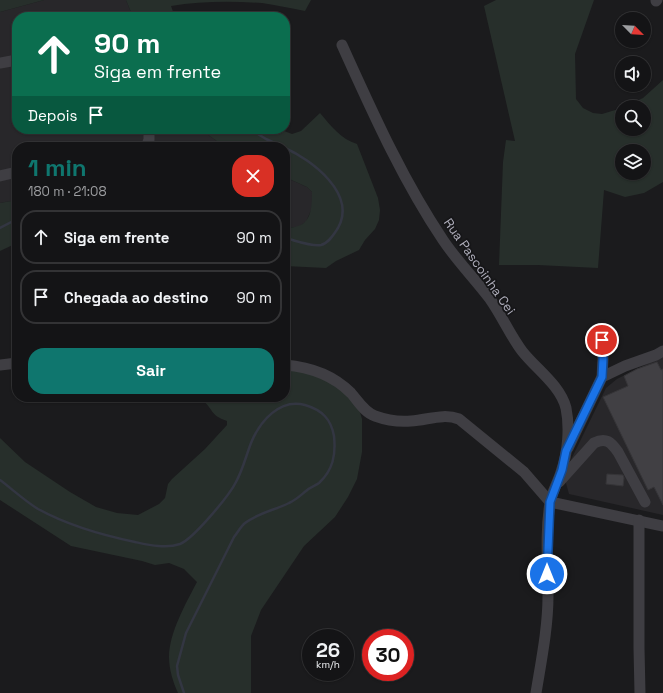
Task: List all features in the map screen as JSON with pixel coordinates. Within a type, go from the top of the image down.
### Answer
[{"type":"street","name":"Rua Pascoinha Cei","points":[[342,45],[406,178],[443,240],[490,299],[520,349],[554,386],[564,401],[567,420],[566,451],[550,502],[547,562],[548,598],[536,693]]},
{"type":"street","points":[[0,63],[12,61]]},
{"type":"street","points":[[0,176],[12,173]]},
{"type":"street","points":[[566,451],[602,377],[602,340]]},
{"type":"street","points":[[602,377],[663,351]]},
{"type":"street","points":[[0,365],[12,364]]},
{"type":"street","points":[[290,366],[310,369],[328,376],[340,383],[364,409],[376,416],[391,420],[411,421],[443,416],[452,416],[460,419],[524,472],[550,502],[663,526]]},
{"type":"street","points":[[556,485],[594,443],[600,440],[608,441],[618,452],[645,502]]},
{"type":"street","points":[[639,520],[640,693]]},
{"type":"shaded area","points":[[0,0],[44,0],[0,12]]},
{"type":"shaded area","points":[[44,0],[126,0],[131,12],[12,12],[12,134],[207,134],[218,142],[12,142],[12,201],[0,203],[0,12]]},
{"type":"shaded area","points":[[126,0],[311,0],[305,11],[262,3],[216,2],[171,6],[173,12],[131,12]]},
{"type":"shaded area","points":[[496,0],[594,0],[575,54],[576,99],[583,108],[593,113],[602,114],[615,110],[615,136],[651,136],[651,100],[639,100],[651,92],[663,80],[663,182],[644,193],[625,197],[604,190],[598,268],[499,265],[503,162],[506,140],[515,141],[484,6]]},
{"type":"shaded area","points":[[320,113],[341,135],[357,144],[378,198],[380,210],[379,220],[375,229],[365,240],[359,250],[336,261],[326,268],[290,266],[290,227],[296,227],[303,224],[309,217],[312,192],[307,187],[290,179],[290,142],[218,142],[207,134],[292,134],[301,131]]},
{"type":"shaded area","points":[[290,179],[307,187],[312,192],[312,208],[306,222],[298,227],[290,227]]},
{"type":"shaded area","points":[[12,201],[12,245],[0,251],[0,203]]},
{"type":"shaded area","points":[[663,356],[663,515],[569,494],[564,476],[565,472],[606,388],[617,379]]},
{"type":"shaded area","points":[[290,368],[327,375],[358,406],[362,419],[362,452],[357,479],[348,497],[335,517],[304,546],[261,610],[251,636],[251,693],[178,693],[169,662],[170,648],[179,618],[197,582],[184,569],[169,563],[155,565],[71,546],[0,500],[0,438],[25,462],[70,492],[96,507],[117,513],[138,515],[159,504],[165,498],[168,484],[172,479],[205,449],[227,425],[227,421],[214,414],[205,402],[290,402]]},
{"type":"building","points":[[657,362],[661,370],[663,369],[663,505],[654,487],[648,490],[603,397],[628,386],[624,376],[637,369]]},
{"type":"building","points":[[607,474],[623,475],[623,486],[606,484]]},
{"type":"waterway","points":[[258,134],[272,142]]},
{"type":"waterway","points":[[290,150],[319,170],[329,180],[337,191],[342,203],[342,215],[338,228],[331,238],[324,244],[313,245],[290,239]]},
{"type":"waterway","points":[[0,228],[12,222]]},
{"type":"waterway","points":[[0,480],[38,509],[73,525],[110,536],[146,544],[158,546],[175,545],[180,544],[193,534],[226,497],[238,477],[251,443],[265,419],[279,408],[296,404],[311,407],[325,416],[331,425],[334,436],[334,456],[328,473],[319,483],[309,488],[292,502],[261,514],[245,523],[234,537],[186,633],[177,666],[178,675],[184,693]]},
{"type":"route","points":[[547,574],[550,502],[562,470],[566,451],[572,442],[602,377],[602,340]]}]
